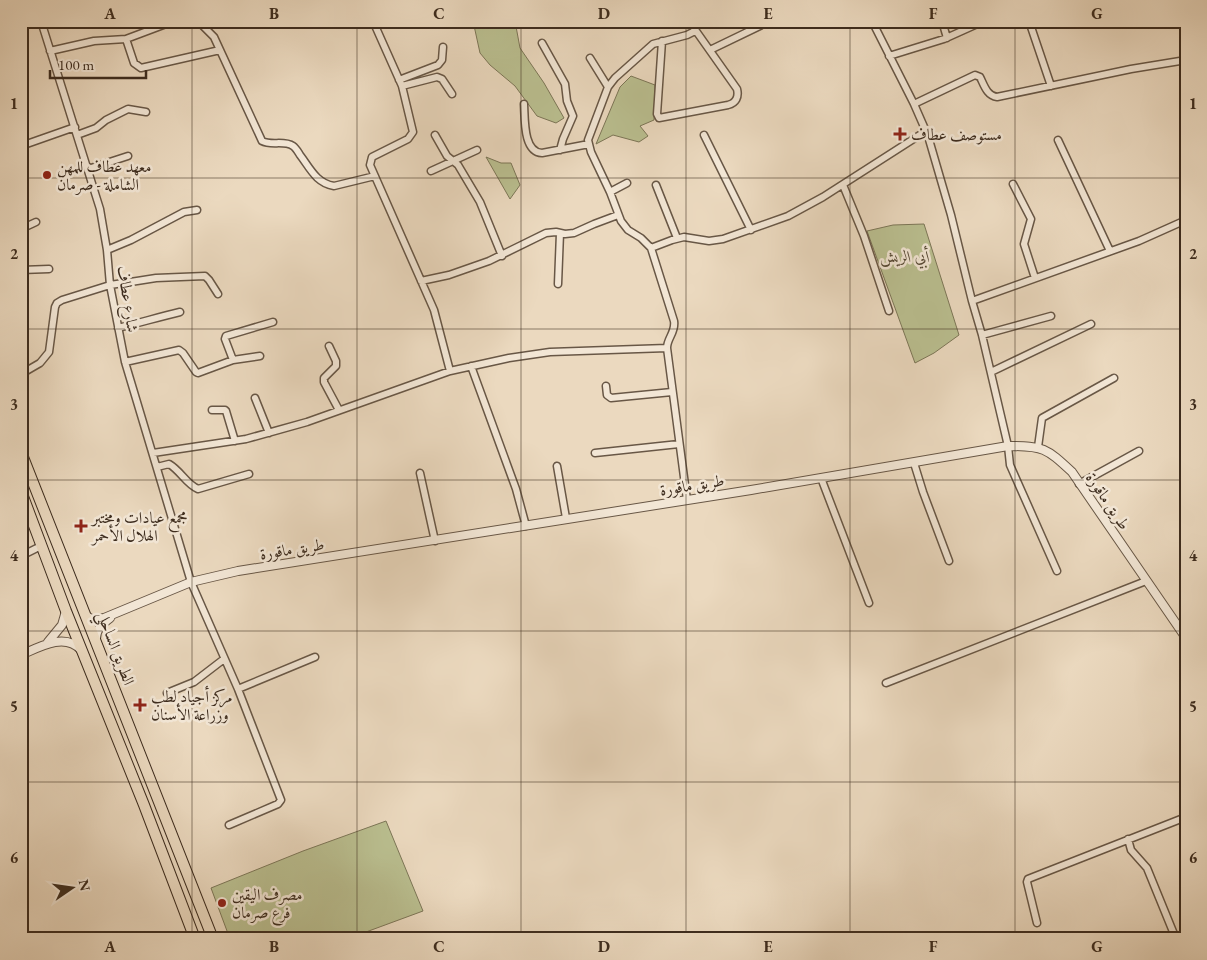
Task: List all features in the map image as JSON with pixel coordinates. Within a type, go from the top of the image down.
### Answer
[{"type":"highway","name":"الطريق الساحلي","points":[[21,452],[88,617],[213,939]]},
{"type":"highway","name":"الطريق الساحلي","points":[[21,491],[195,939]]},
{"type":"street","name":"شارع عطاف","points":[[41,21],[100,209],[107,250],[110,285],[125,362],[191,582],[238,689],[280,800],[278,804],[229,825]]},
{"type":"street","points":[[50,51],[94,40],[126,39],[174,21]]},
{"type":"street","points":[[198,21],[212,34],[262,141],[267,144],[293,146],[316,178],[329,185],[334,186],[375,176]]},
{"type":"street","points":[[373,21],[401,83],[413,129],[412,135],[408,139],[372,157],[370,165],[438,319],[450,371]]},
{"type":"street","points":[[662,40],[657,114],[660,118],[728,105],[736,99],[737,89],[689,21]]},
{"type":"street","points":[[710,50],[770,21]]},
{"type":"street","points":[[872,21],[926,131],[953,222],[982,335],[1008,446],[1010,465],[1057,571]]},
{"type":"street","points":[[942,21],[947,38]]},
{"type":"street","points":[[890,56],[947,38],[984,21]]},
{"type":"street","points":[[1029,21],[1052,86]]},
{"type":"street","points":[[687,500],[666,348],[675,324],[651,248],[642,238],[628,230],[618,215],[610,192],[588,144],[608,87],[614,78],[651,46],[662,40],[687,35],[696,31]]},
{"type":"street","points":[[126,39],[134,63],[141,68],[220,50]]},
{"type":"street","points":[[542,43],[565,84],[567,101],[573,116],[562,139],[560,150]]},
{"type":"street","points":[[401,83],[438,65],[442,60],[444,47]]},
{"type":"street","points":[[590,58],[608,87]]},
{"type":"street","points":[[914,104],[975,75],[980,77],[988,94],[994,97],[1131,69],[1186,60]]},
{"type":"street","points":[[401,83],[437,77],[442,79],[452,94]]},
{"type":"street","points":[[524,104],[530,147],[539,153],[588,144]]},
{"type":"street","points":[[77,135],[96,128],[106,120],[128,109],[146,112]]},
{"type":"street","points":[[21,146],[74,127]]},
{"type":"street","points":[[651,248],[684,237],[703,241],[731,237],[806,207],[926,131]]},
{"type":"street","points":[[435,135],[448,156],[459,166],[482,207],[502,256]]},
{"type":"street","points":[[704,135],[751,230]]},
{"type":"street","points":[[1058,140],[1110,252]]},
{"type":"street","points":[[431,171],[477,150]]},
{"type":"street","points":[[88,170],[128,156]]},
{"type":"street","points":[[610,192],[627,183]]},
{"type":"street","points":[[1013,184],[1031,219],[1024,244],[1035,278]]},
{"type":"street","points":[[843,185],[864,236],[889,311]]},
{"type":"street","points":[[656,186],[677,238]]},
{"type":"street","points":[[107,250],[131,240],[184,212],[197,210]]},
{"type":"street","points":[[421,281],[462,271],[502,256],[546,233],[569,234],[578,232],[618,215]]},
{"type":"street","points":[[972,301],[1110,252],[1186,220]]},
{"type":"street","points":[[21,229],[36,222]]},
{"type":"street","points":[[558,284],[560,233]]},
{"type":"street","points":[[21,270],[49,269]]},
{"type":"street","points":[[21,374],[40,363],[49,352],[53,314],[57,303],[62,300],[110,285],[156,278],[205,276],[210,280],[218,294]]},
{"type":"street","points":[[118,328],[152,321],[158,317],[180,312]]},
{"type":"street","points":[[982,335],[1051,316]]},
{"type":"street","points":[[233,360],[225,339],[226,336],[273,322]]},
{"type":"street","points":[[991,372],[1091,324]]},
{"type":"street","points":[[329,346],[336,361],[336,366],[324,378],[324,382],[339,410]]},
{"type":"street","points":[[153,453],[235,441],[269,433],[307,422],[450,371],[509,358],[550,352],[666,348]]},
{"type":"street","points":[[125,362],[178,350],[183,353],[198,373],[233,360],[260,356]]},
{"type":"street","points":[[471,366],[516,489],[526,526]]},
{"type":"street","points":[[1038,447],[1042,418],[1114,378]]},
{"type":"street","points":[[606,386],[607,394],[611,398],[672,392]]},
{"type":"street","points":[[256,398],[269,433]]},
{"type":"street","points":[[212,410],[226,411],[235,441]]},
{"type":"street","points":[[595,453],[679,444]]},
{"type":"street","name":"طريق ماقورة","points":[[88,617],[98,620],[191,582],[238,571],[435,541],[1008,446],[1038,447],[1052,453],[1072,472],[1146,580],[1183,628],[1186,638]]},
{"type":"street","points":[[1079,484],[1139,451]]},
{"type":"street","points":[[914,463],[949,561]]},
{"type":"street","points":[[157,466],[169,464],[178,469],[192,487],[198,489],[249,474]]},
{"type":"street","points":[[557,466],[566,518]]},
{"type":"street","points":[[420,473],[435,541]]},
{"type":"street","points":[[820,478],[869,603]]},
{"type":"street","points":[[21,556],[41,546]]},
{"type":"street","points":[[886,683],[1146,580]]},
{"type":"street","points":[[21,655],[48,642],[62,625],[66,611]]},
{"type":"street","name":"طريق ماقورة","points":[[96,639],[96,634],[100,627],[115,614]]},
{"type":"street","points":[[48,642],[71,643],[84,653]]},
{"type":"street","points":[[238,689],[315,657]]},
{"type":"street","points":[[168,693],[194,682],[224,659]]},
{"type":"street","points":[[1037,922],[1027,882],[1028,879],[1186,816]]},
{"type":"street","points":[[1128,839],[1131,850],[1147,868],[1176,939]]},
{"type":"green space","points":[[473,21],[515,21],[520,48],[544,83],[564,118],[556,123],[537,116],[515,86],[490,65],[480,53]]},
{"type":"green space","points":[[631,76],[655,85],[654,120],[640,126],[648,136],[639,142],[613,135],[596,144],[620,87]]},
{"type":"green space","points":[[486,157],[501,163],[511,163],[520,185],[510,199]]},
{"type":"green space","name":"أبي الريش","points":[[924,224],[959,335],[934,353],[915,363],[867,231],[893,225]]},
{"type":"green space","points":[[386,821],[423,911],[347,939],[230,939],[211,888],[303,851]]},
{"type":"place","name":"مستوصف عطاف","points":[[900,134]]},
{"type":"place","name":"معهد عطاف للمهن الشاملة - صرمان","points":[[47,175]]},
{"type":"place","name":"مجمع عيادات ومختبر الهلال الأحمر","points":[[81,526]]},
{"type":"place","name":"مركز أجياد لطب وزراعة الأسنان","points":[[140,705]]},
{"type":"place","name":"مصرف اليقين فرع صرمان","points":[[222,903]]}]
